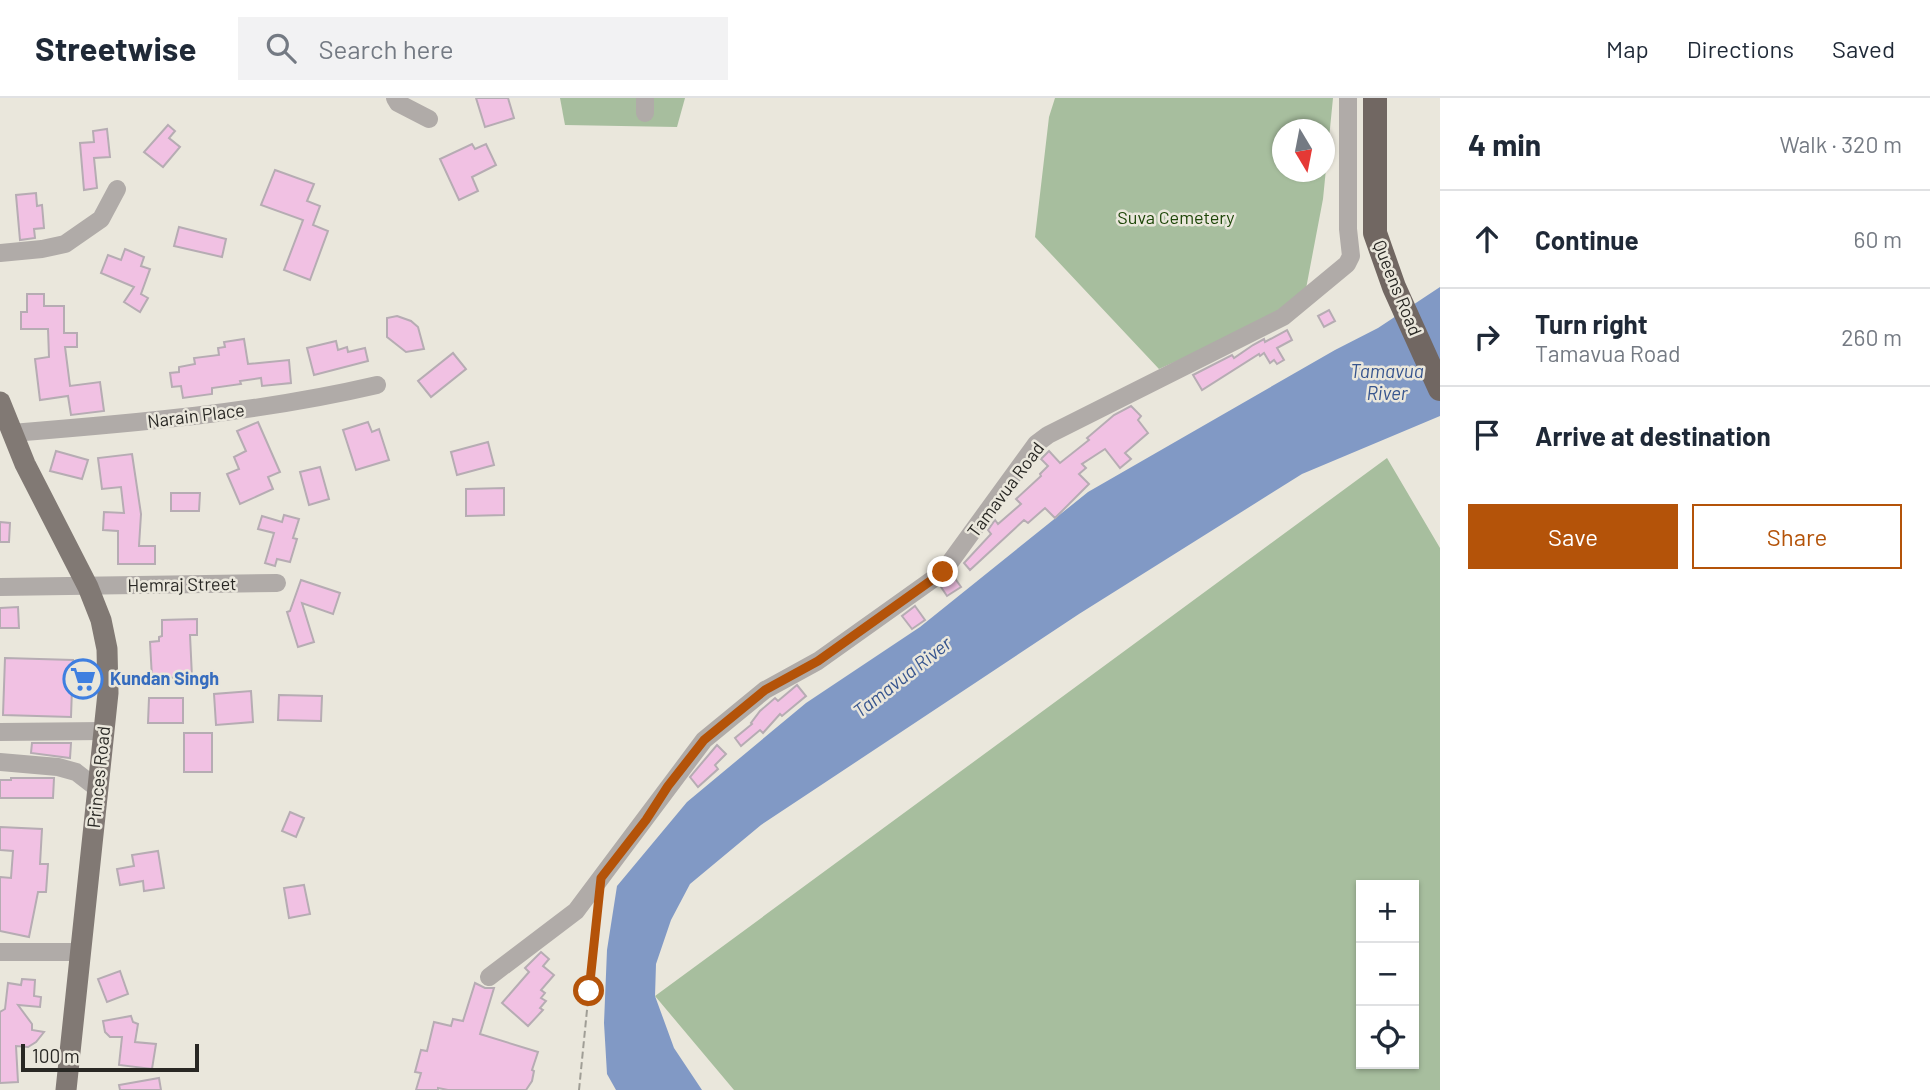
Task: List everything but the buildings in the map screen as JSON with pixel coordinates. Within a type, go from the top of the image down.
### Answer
[{"type":"highway","name":"Queens Road","points":[[1375,98],[1375,233],[1394,288],[1440,389]]},
{"type":"main road","name":"Princes Road","points":[[0,402],[34,482],[88,587],[101,620],[107,649],[108,693],[66,1090]]},
{"type":"street","points":[[395,98],[398,103],[429,119]]},
{"type":"street","name":"Queens Road","points":[[1348,98],[1348,229],[1351,256]]},
{"type":"street","points":[[0,253],[42,250],[65,244],[101,219],[117,189]]},
{"type":"street","name":"Tamavua Road","points":[[489,977],[576,911],[704,740],[765,690],[818,661],[943,572],[1036,444],[1048,435],[1283,317],[1331,279],[1347,264],[1351,256]]},
{"type":"street","name":"Narain Place","points":[[12,433],[164,421],[318,399],[377,385]]},
{"type":"street","name":"Hemraj Street","points":[[0,587],[277,583]]},
{"type":"street","points":[[0,732],[104,731]]},
{"type":"street","points":[[0,762],[76,772],[98,789]]},
{"type":"street","points":[[0,952],[81,952]]},
{"type":"path","points":[[579,1090],[584,1021],[601,878]]},
{"type":"green space","points":[[560,98],[685,98],[677,127],[565,125]]},
{"type":"green space","name":"Suva Cemetery","points":[[1055,98],[1333,98],[1331,119],[1272,119],[1272,182],[1325,182],[1305,294],[1281,314],[1159,369],[1035,237],[1049,117]]},
{"type":"green space","points":[[1387,458],[1440,548],[1440,1090],[734,1090],[655,996]]},
{"type":"water","name":"Tamavua River","points":[[1440,287],[1440,416],[1302,474],[1079,614],[761,825],[690,884],[671,920],[656,964],[655,996],[674,1048],[702,1090],[616,1090],[607,1074],[604,1023],[607,950],[617,886],[687,802],[806,703],[920,627],[1088,492],[1378,328]]},
{"type":"place","name":"Kundan Singh","points":[[83,679]]},
{"type":"route","points":[[589,991],[601,878],[704,740],[765,690],[818,661],[943,572]]}]
